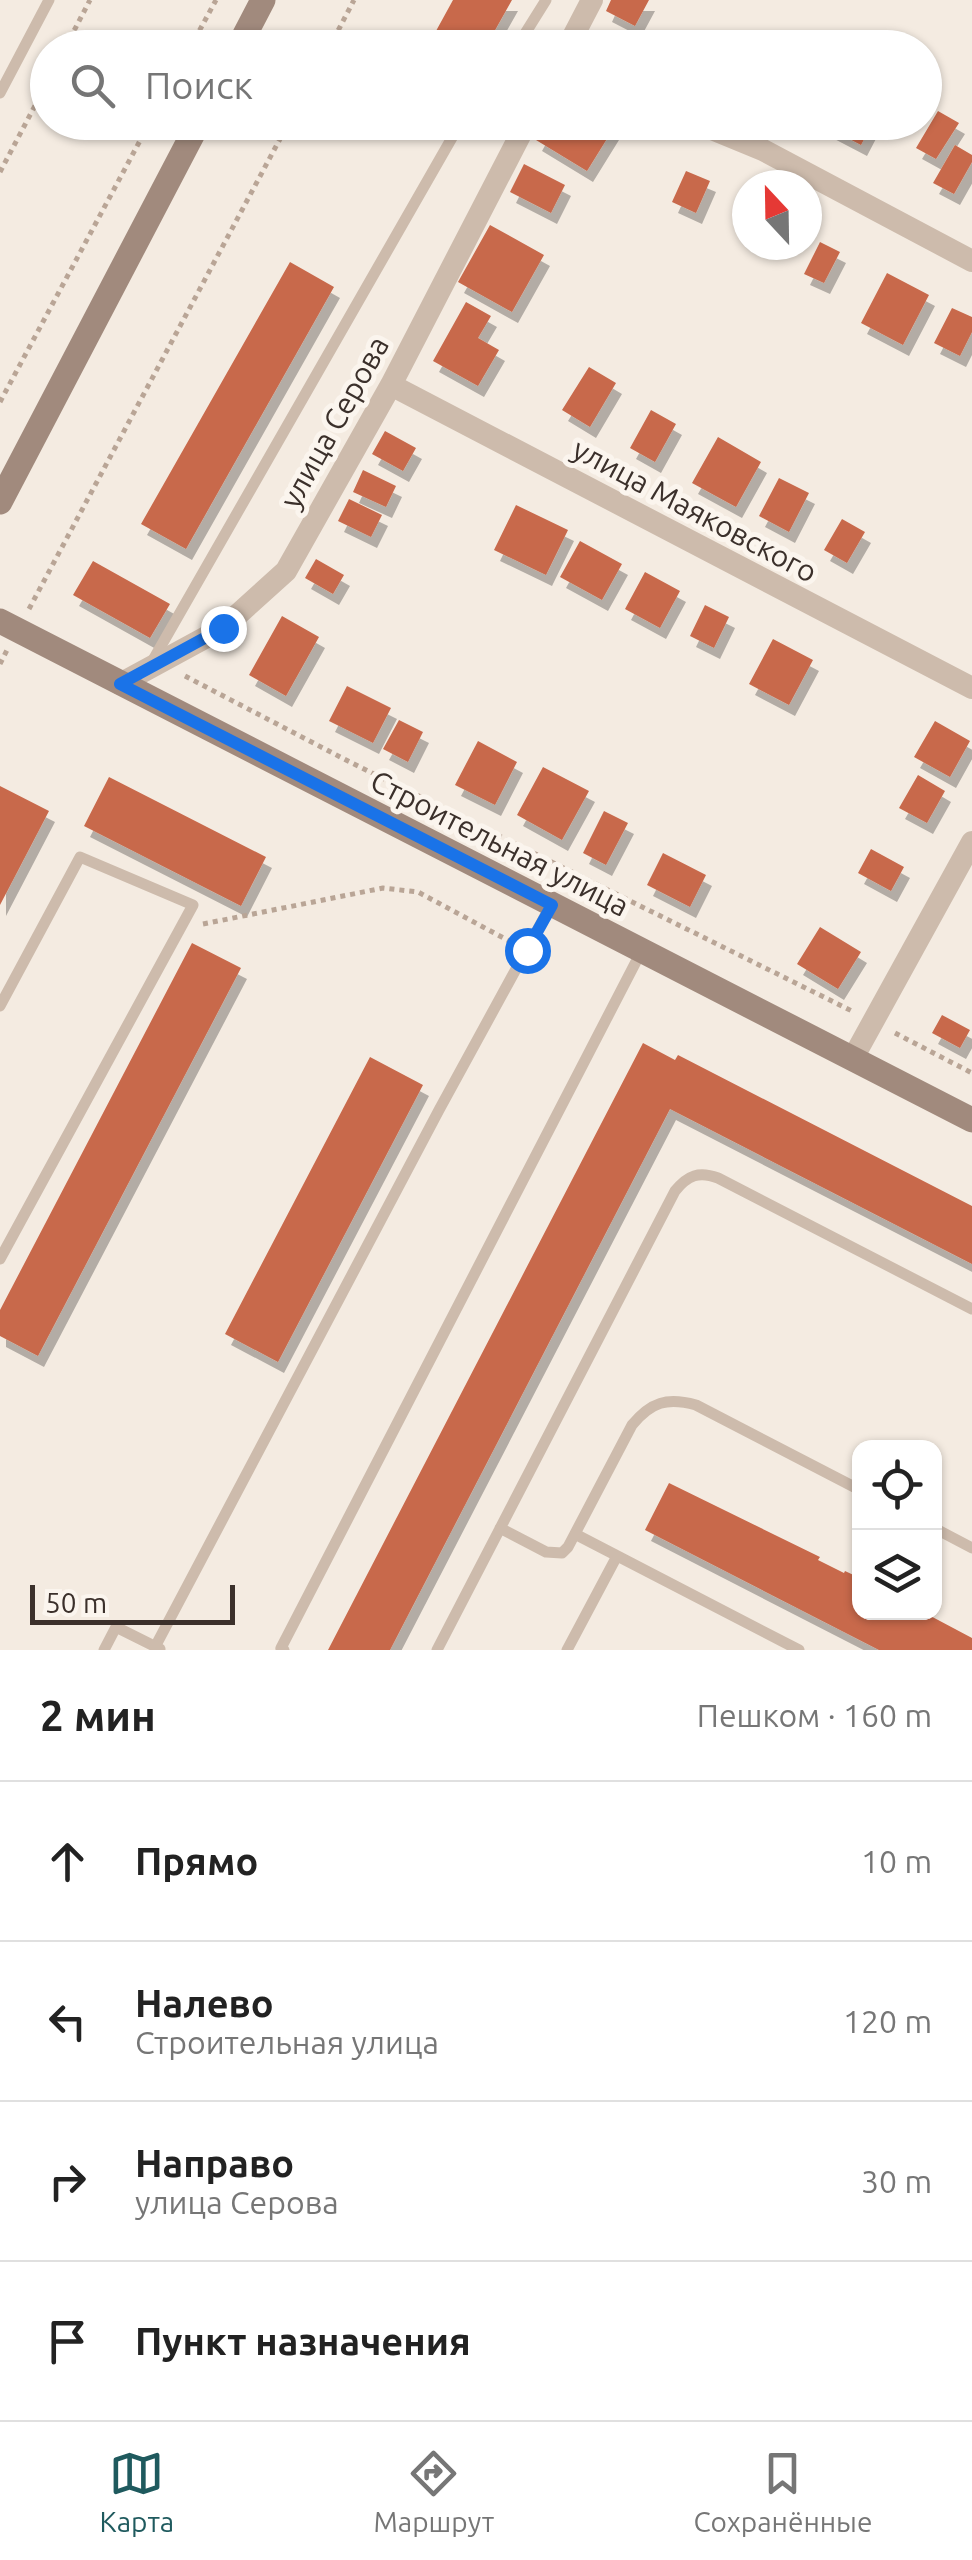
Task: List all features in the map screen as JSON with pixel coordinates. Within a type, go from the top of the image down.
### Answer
[{"type":"street","points":[[248,30],[264,0]]},
{"type":"street","points":[[576,30],[592,0]]},
{"type":"street","points":[[0,502],[190,140]]},
{"type":"street","name":"улица Серова","points":[[120,684],[223,628],[286,571],[391,385],[518,140]]},
{"type":"street","points":[[739,140],[972,261]]},
{"type":"street","name":"улица Маяковского","points":[[391,385],[972,688]]},
{"type":"street","name":"Строительная улица","points":[[9,626],[972,1120]]},
{"type":"street","points":[[853,1058],[972,842]]},
{"type":"lane","points":[[33,30],[49,0]]},
{"type":"lane","points":[[527,30],[546,0]]},
{"type":"lane","points":[[0,94],[30,36]]},
{"type":"lane","points":[[154,665],[451,140]]},
{"type":"lane","points":[[0,1006],[80,857],[193,905],[0,1258]]},
{"type":"lane","points":[[104,1650],[116,1626],[158,1648],[552,905]]},
{"type":"lane","points":[[281,1649],[641,952]]},
{"type":"lane","points":[[437,1650],[675,1191],[686,1178],[704,1173],[718,1178],[972,1309]]},
{"type":"lane","points":[[500,1528],[554,1554],[562,1553],[632,1425],[644,1410],[658,1402],[676,1400],[696,1405],[852,1486]]},
{"type":"lane","points":[[938,1530],[972,1548]]},
{"type":"lane","points":[[575,1534],[800,1650]]},
{"type":"lane","points":[[567,1650],[617,1556]]},
{"type":"path","points":[[74,30],[90,0]]},
{"type":"path","points":[[200,30],[216,0]]},
{"type":"path","points":[[338,30],[354,0]]},
{"type":"path","points":[[0,172],[30,115]]},
{"type":"path","points":[[0,402],[140,140]]},
{"type":"path","points":[[0,664],[9,626],[279,140]]},
{"type":"path","points":[[154,665],[972,1073]]},
{"type":"path","points":[[180,928],[383,888],[418,892],[527,950]]},
{"type":"building","points":[[453,0],[512,0],[495,30],[437,30]]},
{"type":"building","points":[[611,0],[649,0],[635,26],[606,11]]},
{"type":"building","points":[[942,113],[959,123],[936,159],[916,148],[921,140],[942,140]]},
{"type":"building","points":[[536,140],[606,140],[587,171]]},
{"type":"building","points":[[955,145],[972,155],[972,162],[954,194],[933,183]]},
{"type":"building","points":[[524,164],[565,185],[551,213],[510,192]]},
{"type":"building","points":[[686,171],[710,181],[696,213],[672,202]]},
{"type":"building","points":[[490,225],[544,255],[512,312],[458,282]]},
{"type":"building","points":[[822,243],[840,252],[824,283],[804,274],[811,260],[822,260]]},
{"type":"building","points":[[290,262],[334,287],[186,549],[141,524]]},
{"type":"building","points":[[887,273],[929,295],[903,345],[861,323]]},
{"type":"building","points":[[466,302],[491,316],[478,338],[499,350],[478,386],[433,361]]},
{"type":"building","points":[[952,308],[972,317],[972,332],[960,356],[934,343]]},
{"type":"building","points":[[589,367],[616,383],[590,427],[562,410]]},
{"type":"building","points":[[651,410],[676,424],[655,462],[630,448]]},
{"type":"building","points":[[385,431],[416,448],[403,471],[372,454]]},
{"type":"building","points":[[718,437],[761,462],[736,507],[692,483]]},
{"type":"building","points":[[363,470],[396,486],[386,507],[353,492]]},
{"type":"building","points":[[779,478],[809,493],[789,532],[759,516]]},
{"type":"building","points":[[349,499],[382,515],[371,537],[338,521]]},
{"type":"building","points":[[516,505],[568,530],[546,575],[494,550]]},
{"type":"building","points":[[842,519],[865,532],[847,563],[824,550]]},
{"type":"building","points":[[580,541],[622,564],[602,600],[560,577]]},
{"type":"building","points":[[316,559],[344,575],[333,594],[305,578]]},
{"type":"building","points":[[93,561],[170,604],[150,638],[73,595]]},
{"type":"building","points":[[645,572],[680,591],[660,628],[625,609]]},
{"type":"building","points":[[705,605],[729,617],[714,648],[690,636]]},
{"type":"building","points":[[282,616],[319,637],[286,696],[249,675]]},
{"type":"building","points":[[773,639],[813,660],[789,705],[749,684]]},
{"type":"building","points":[[347,686],[391,708],[373,743],[329,721]]},
{"type":"building","points":[[399,720],[423,732],[408,762],[383,749]]},
{"type":"building","points":[[935,721],[970,741],[950,777],[914,757]]},
{"type":"building","points":[[478,741],[517,762],[495,805],[455,785]]},
{"type":"building","points":[[543,767],[589,791],[562,840],[517,815]]},
{"type":"building","points":[[918,775],[945,791],[927,823],[899,808]]},
{"type":"building","points":[[109,777],[266,857],[241,906],[84,826]]},
{"type":"building","points":[[0,786],[49,811],[0,905]]},
{"type":"building","points":[[604,811],[628,823],[606,865],[583,853]]},
{"type":"building","points":[[871,849],[904,867],[891,891],[858,873]]},
{"type":"building","points":[[663,853],[706,875],[690,907],[647,885]]},
{"type":"building","points":[[820,927],[861,952],[838,989],[797,964]]},
{"type":"building","points":[[192,943],[241,968],[38,1356],[0,1336],[0,1310]]},
{"type":"building","points":[[942,1015],[970,1030],[960,1048],[932,1033]]},
{"type":"building","points":[[643,1043],[675,1060],[678,1055],[972,1206],[972,1264],[670,1109],[390,1650],[328,1650]]},
{"type":"building","points":[[370,1057],[423,1085],[278,1362],[225,1334]]},
{"type":"building","points":[[669,1483],[852,1574],[852,1620],[938,1620],[972,1638],[972,1650],[879,1650],[645,1530]]},
{"type":"route","points":[[223,628],[120,684],[552,905],[527,950]]}]
